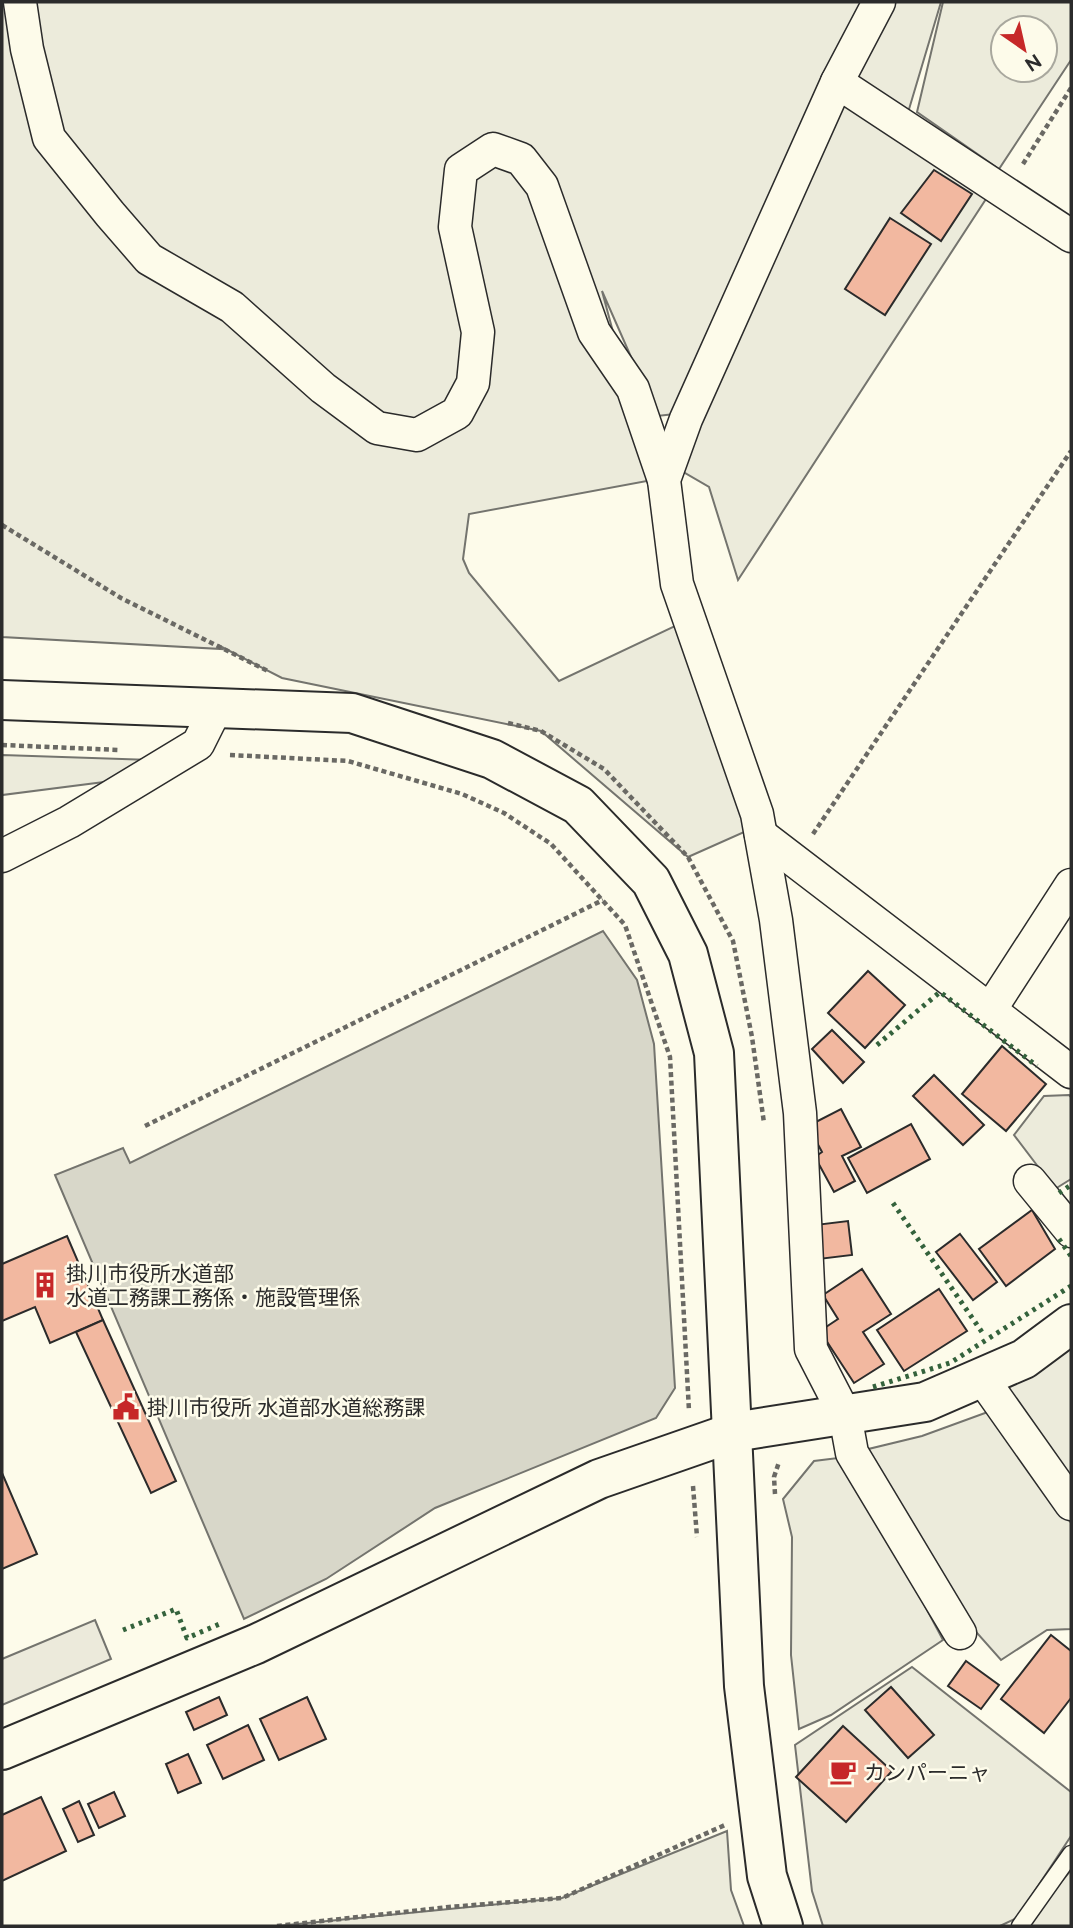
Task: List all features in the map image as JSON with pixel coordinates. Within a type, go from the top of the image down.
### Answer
[{"type":"street","points":[[20,2],[27,49],[49,138],[110,214],[149,259],[232,307],[323,388],[377,428],[417,435],[457,413],[473,383],[478,332],[455,227],[461,170],[493,149],[521,159],[542,186],[594,331],[633,389],[664,480],[677,584],[757,814],[776,920],[800,1113],[811,1349],[845,1415],[852,1453],[960,1633]]},
{"type":"street","points":[[664,480],[686,419],[837,82],[879,2]]},
{"type":"street","points":[[837,82],[1071,236]]},
{"type":"street","points":[[2,700],[352,713],[492,759],[578,805],[650,881],[688,954],[714,1053],[744,1686],[767,1876],[783,1926]]},
{"type":"street","points":[[2,856],[69,822],[198,744],[216,708]]},
{"type":"street","points":[[761,835],[1071,1072]]},
{"type":"street","points":[[990,1010],[1071,885]]},
{"type":"street","points":[[1030,1181],[1071,1231]]},
{"type":"street","points":[[2,1750],[256,1644],[599,1479],[734,1432],[925,1402],[1024,1360],[1071,1324]]},
{"type":"street","points":[[982,1378],[1071,1504]]},
{"type":"lane","points":[[1020,1926],[1071,1854]]},
{"type":"path","points":[[1005,193],[1071,88]]},
{"type":"path","points":[[795,861],[1071,451]]},
{"type":"path","points":[[2,525],[121,598],[282,678]]},
{"type":"path","points":[[496,720],[541,731],[604,769],[688,858],[733,941],[752,1037],[766,1133]]},
{"type":"path","points":[[2,745],[127,751]]},
{"type":"path","points":[[182,753],[348,761],[462,794],[504,813],[551,844],[625,925],[670,1057],[698,1550]]},
{"type":"path","points":[[145,1126],[603,900]]},
{"type":"path","points":[[775,1504],[775,1477],[789,1425]]},
{"type":"path","points":[[277,1926],[562,1898],[726,1828],[724,1814]]},
{"type":"shaded area","points":[[2,2],[941,2],[904,126],[837,82],[675,414],[657,416],[602,291],[626,380],[647,481],[469,514],[463,559],[469,573],[559,681],[677,625],[751,829],[688,857],[541,731],[282,678],[218,645],[222,649],[2,637]]},
{"type":"shaded area","points":[[943,2],[1071,2],[1071,60],[1059,78],[1059,14],[989,14],[989,84],[1055,84],[999,169],[917,112]]},
{"type":"shaded area","points":[[837,91],[986,199],[738,580],[709,487],[680,470]]},
{"type":"shaded area","points":[[2,755],[152,760],[104,782],[2,795]]},
{"type":"shaded area","points":[[603,931],[637,980],[654,1044],[675,1388],[656,1418],[435,1508],[326,1579],[244,1619],[55,1175],[123,1148],[130,1163]]},
{"type":"shaded area","points":[[1069,1095],[1071,1179],[1055,1189],[1014,1135],[1044,1096]]},
{"type":"shaded area","points":[[1071,1340],[1071,1492],[991,1383]]},
{"type":"shaded area","points":[[996,1409],[1071,1523],[1071,1629],[1047,1630],[1001,1660],[969,1624],[852,1453],[922,1436]]},
{"type":"shaded area","points":[[846,1457],[943,1640],[831,1715],[799,1729],[791,1655],[792,1537],[783,1499],[814,1461]]},
{"type":"shaded area","points":[[95,1620],[111,1659],[2,1705],[2,1659]]},
{"type":"shaded area","points":[[912,1667],[1071,1792],[1071,1836],[1017,1918],[1000,1926],[823,1926],[812,1891],[795,1745]]},
{"type":"shaded area","points":[[727,1831],[731,1890],[744,1926],[277,1926],[562,1898]]},
{"type":"shaded area","points":[[1071,1870],[1071,1926],[1024,1926]]},
{"type":"building","points":[[934,170],[972,194],[941,241],[901,213]]},
{"type":"building","points":[[890,218],[931,244],[885,315],[845,289]]},
{"type":"building","points":[[868,971],[905,1005],[865,1048],[828,1013]]},
{"type":"building","points":[[832,1030],[864,1062],[843,1083],[812,1049]]},
{"type":"building","points":[[1002,1046],[1046,1084],[1006,1131],[962,1094]]},
{"type":"building","points":[[934,1075],[984,1125],[963,1145],[913,1096]]},
{"type":"building","points":[[841,1109],[861,1147],[842,1156],[855,1181],[834,1192],[815,1157],[822,1152],[808,1126]]},
{"type":"building","points":[[911,1124],[930,1159],[867,1193],[848,1158]]},
{"type":"building","points":[[1032,1210],[1055,1249],[1006,1286],[979,1249]]},
{"type":"building","points":[[848,1221],[852,1255],[819,1259],[815,1225]]},
{"type":"building","points":[[960,1234],[997,1282],[973,1300],[936,1252]]},
{"type":"building","name":"掛川市役所水道部 水道工務課工務係・施設管理係","points":[[67,1236],[103,1320],[50,1343],[35,1307],[2,1321],[2,1264]]},
{"type":"building","points":[[862,1269],[891,1314],[863,1332],[884,1364],[854,1383],[820,1331],[838,1319],[823,1295]]},
{"type":"building","points":[[939,1289],[967,1331],[904,1371],[877,1330]]},
{"type":"building","name":"掛川市役所 水道部水道総務課","points":[[103,1320],[176,1481],[151,1493],[76,1332]]},
{"type":"building","points":[[2,1473],[37,1554],[2,1569]]},
{"type":"building","points":[[1051,1635],[1071,1651],[1071,1698],[1044,1733],[1001,1699]]},
{"type":"building","points":[[966,1661],[999,1685],[981,1709],[948,1686]]},
{"type":"building","points":[[891,1687],[934,1735],[908,1758],[865,1710]]},
{"type":"building","points":[[219,1697],[227,1715],[194,1730],[186,1712]]},
{"type":"building","points":[[307,1697],[326,1739],[279,1760],[260,1719]]},
{"type":"building","points":[[248,1725],[264,1760],[223,1779],[207,1745]]},
{"type":"building","points":[[843,1726],[892,1771],[846,1822],[796,1777]]},
{"type":"building","points":[[188,1754],[201,1783],[178,1793],[166,1764]]},
{"type":"building","points":[[114,1792],[125,1816],[99,1828],[88,1804]]},
{"type":"building","points":[[41,1797],[66,1851],[2,1881],[2,1815]]},
{"type":"building","points":[[79,1801],[94,1835],[78,1842],[63,1809]]},
{"type":"hedge","points":[[877,1045],[940,992],[1037,1066]]},
{"type":"hedge","points":[[1059,1193],[1071,1185]]},
{"type":"hedge","points":[[893,1203],[984,1335]]},
{"type":"hedge","points":[[1059,1239],[1071,1256]]},
{"type":"hedge","points":[[873,1387],[950,1363],[1071,1286]]},
{"type":"hedge","points":[[123,1630],[176,1609],[187,1638],[222,1623]]},
{"type":"place","name":"掛川市役所水道部 水道工務課工務係・施設管理係","points":[[45,1285]]},
{"type":"place","name":"掛川市役所 水道部水道総務課","points":[[126,1407]]},
{"type":"place","name":"カンパーニャ","points":[[843,1772]]}]
